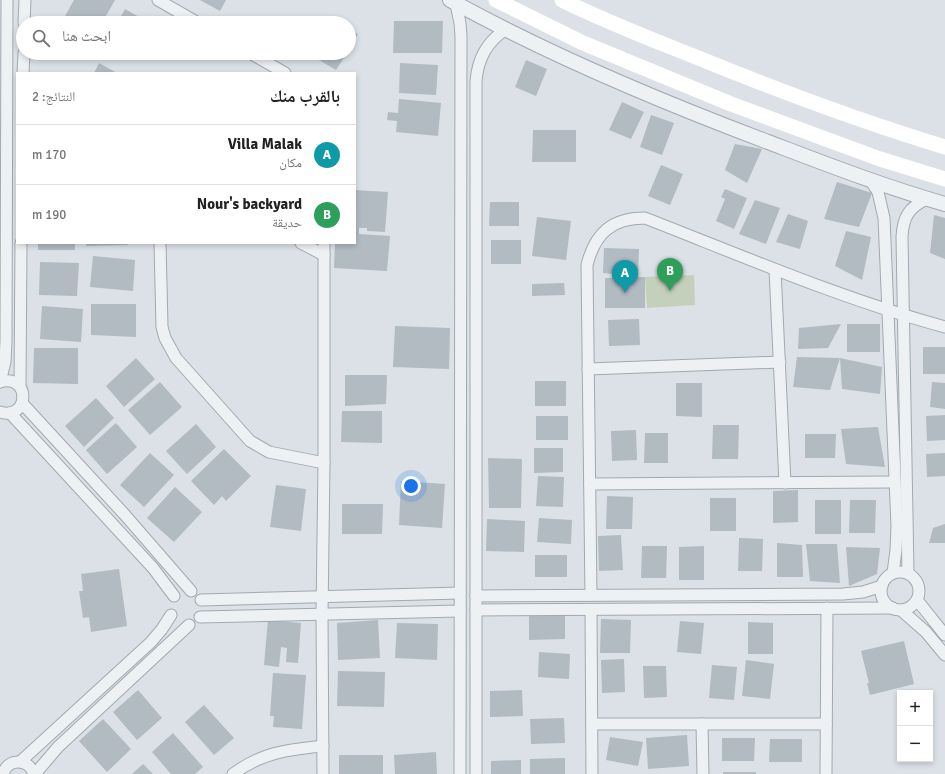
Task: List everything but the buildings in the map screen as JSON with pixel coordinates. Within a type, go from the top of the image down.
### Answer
[{"type":"main road","points":[[496,0],[596,48],[724,101],[880,159],[945,179]]},
{"type":"main road","points":[[562,0],[746,78],[862,121],[945,147]]},
{"type":"street","points":[[7,0],[3,259],[6,352],[0,382],[9,380],[20,387]]},
{"type":"street","points":[[24,0],[24,16]]},
{"type":"street","points":[[158,0],[186,16]]},
{"type":"street","points":[[453,2],[506,29],[639,91],[722,125],[872,180],[945,204]]},
{"type":"street","points":[[453,2],[460,23],[461,36],[460,774]]},
{"type":"street","points":[[476,774],[476,71],[490,42],[506,29]]},
{"type":"street","points":[[23,72],[24,60]]},
{"type":"street","points":[[262,60],[283,72]]},
{"type":"street","points":[[872,180],[880,198],[884,218],[897,538],[893,573]]},
{"type":"street","points":[[908,573],[902,227],[911,209],[918,203],[927,199]]},
{"type":"street","points":[[591,595],[588,265],[590,252],[597,239],[606,229],[618,222],[632,218],[645,218],[775,270],[888,310],[945,327]]},
{"type":"street","points":[[3,412],[17,410],[22,403],[23,394],[20,387],[21,244]]},
{"type":"street","points":[[160,244],[162,327],[165,338],[176,358],[243,433],[255,444],[269,452],[279,455],[324,463]]},
{"type":"street","points":[[303,244],[324,255]]},
{"type":"street","points":[[323,774],[322,597],[324,463],[324,244]]},
{"type":"street","points":[[775,270],[785,483]]},
{"type":"street","points":[[588,369],[780,362]]},
{"type":"street","points":[[10,763],[30,766],[34,774],[58,747],[189,624],[197,620],[203,611],[201,600],[195,593],[191,591],[125,515],[22,403]]},
{"type":"street","points":[[3,412],[153,568],[174,596]]},
{"type":"street","points":[[460,435],[476,435]]},
{"type":"street","points":[[590,484],[895,482]]},
{"type":"street","points":[[113,525],[125,515]]},
{"type":"street","points":[[476,604],[591,610],[827,608],[897,609],[907,608],[917,600],[919,592],[918,583],[912,575],[903,572],[893,573],[888,576],[882,586],[882,596],[884,601],[897,609],[926,632],[945,654]]},
{"type":"street","points":[[200,617],[460,609],[476,604],[591,595],[843,594],[863,592],[882,586]]},
{"type":"street","points":[[189,624],[178,623],[171,615],[169,605],[174,596],[182,591],[191,591]]},
{"type":"street","points":[[201,600],[460,593]]},
{"type":"street","points":[[917,600],[945,634]]},
{"type":"street","points":[[826,774],[827,608]]},
{"type":"street","points":[[591,610],[592,774]]},
{"type":"street","points":[[3,774],[10,763],[151,642],[171,615]]},
{"type":"street","points":[[592,724],[826,724]]},
{"type":"street","points":[[702,724],[703,774]]},
{"type":"street","points":[[233,774],[247,764],[276,752],[323,746]]},
{"type":"green space","points":[[694,275],[695,305],[647,308],[645,277]]},
{"type":"place","name":"Nour's backyard","points":[[670,291]]},
{"type":"place","name":"Villa Malak","points":[[625,293]]}]
